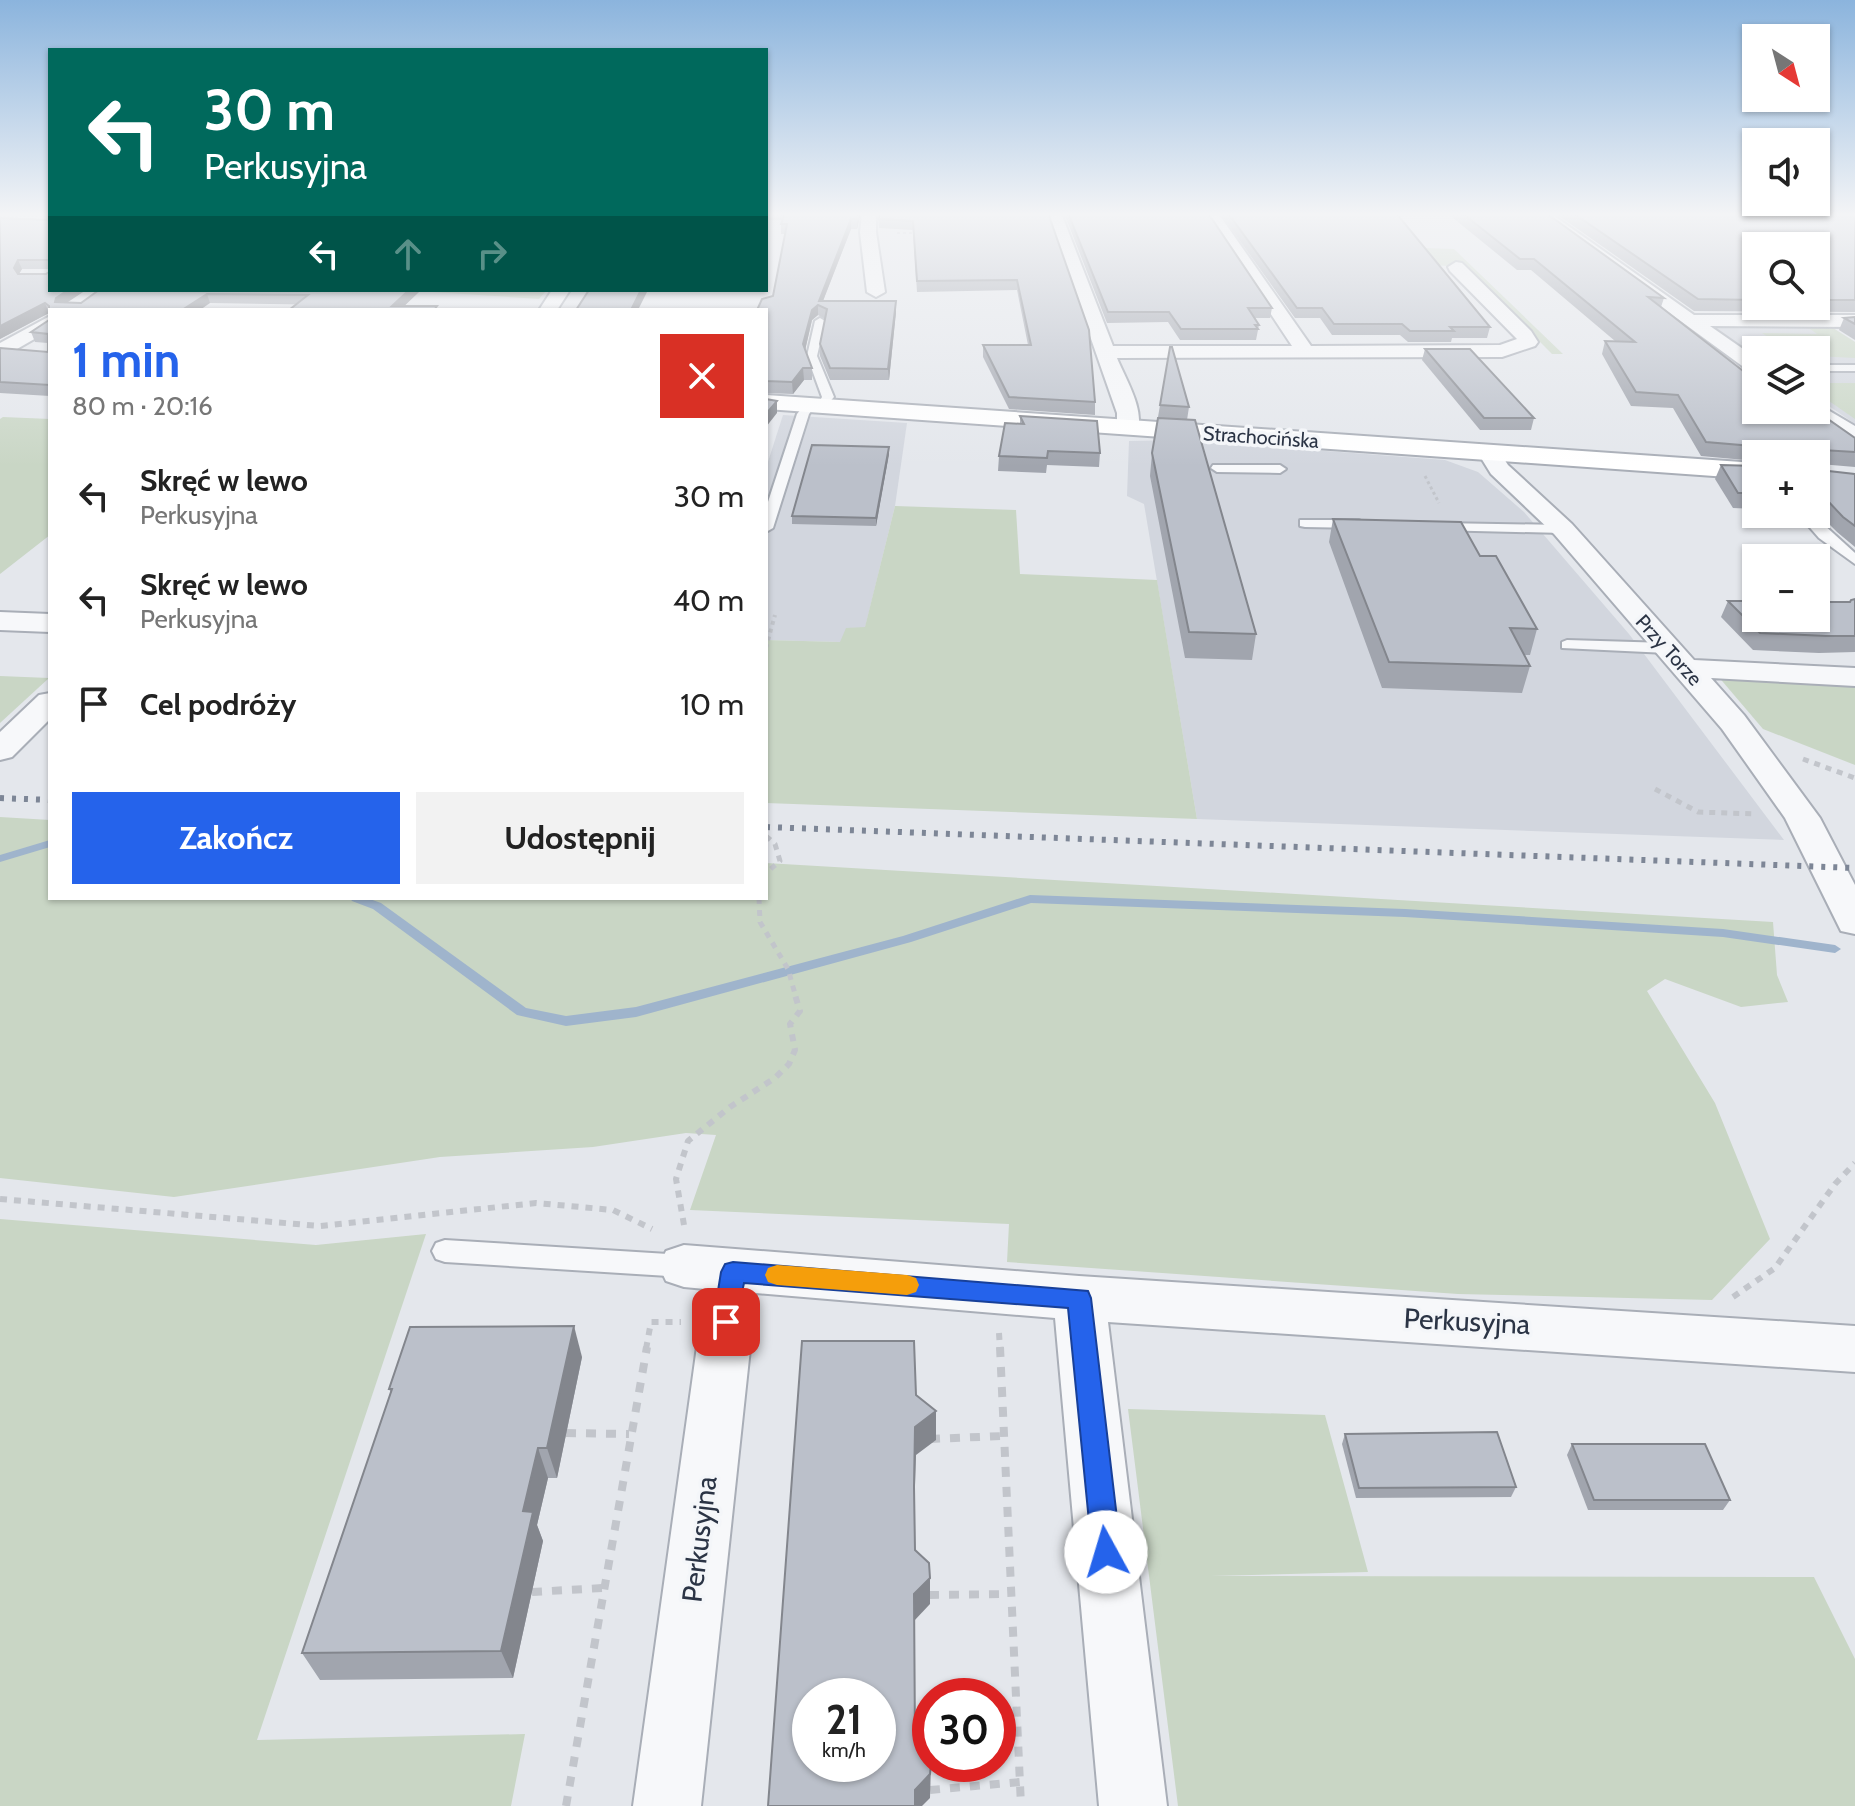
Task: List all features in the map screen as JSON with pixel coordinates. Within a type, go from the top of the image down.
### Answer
[{"type":"main road","points":[[1,349],[48,353]]},
{"type":"main road","name":"Strachocińska","points":[[768,402],[1742,470]]},
{"type":"street","points":[[1085,297],[1128,413],[1128,428]]},
{"type":"street","points":[[1269,297],[1304,349]]},
{"type":"street","points":[[1105,352],[1304,349],[1502,351],[1528,342],[1486,297]]},
{"type":"street","points":[[1659,297],[1742,357]]},
{"type":"street","points":[[1691,320],[1855,321]]},
{"type":"street","points":[[1,349],[45,325]]},
{"type":"street","points":[[1830,419],[1855,436]]},
{"type":"street","name":"Przy Torze","points":[[1489,453],[1499,469],[1563,529],[1733,722],[1802,818],[1855,922]]},
{"type":"street","points":[[0,621],[48,623]]},
{"type":"street","points":[[1675,658],[1855,677]]},
{"type":"street","points":[[0,750],[48,704]]},
{"type":"street","name":"Perkusyjna","points":[[667,1806],[714,1287],[997,1292],[1855,1349]]},
{"type":"street","points":[[1079,1298],[1133,1806]]},
{"type":"lane","points":[[768,522],[803,414],[828,397],[812,356],[820,321]]},
{"type":"lane","points":[[1830,368],[1855,368]]},
{"type":"lane","points":[[1217,468],[1280,469]]},
{"type":"lane","points":[[1305,523],[1379,525]]},
{"type":"lane","points":[[1424,526],[1563,529]]},
{"type":"lane","points":[[1818,528],[1855,560]]},
{"type":"lane","points":[[1567,645],[1675,658]]},
{"type":"lane","points":[[445,1251],[714,1287]]},
{"type":"path","points":[[768,641],[775,615]]},
{"type":"path","points":[[1655,789],[1698,812],[1802,818]]},
{"type":"path","points":[[768,838],[775,844],[780,861],[768,871]]},
{"type":"path","points":[[714,1287],[684,1229],[676,1179],[688,1141],[730,1107],[775,1078],[789,1064],[795,1050],[790,1024],[800,1011],[788,969],[760,922],[759,900]]},
{"type":"path","points":[[1746,1341],[1729,1299],[1775,1268],[1835,1184],[1855,1163]]},
{"type":"path","points":[[0,1199],[320,1226],[536,1203],[613,1210],[662,1234],[714,1287]]},
{"type":"path","points":[[566,1806],[651,1322],[714,1287]]},
{"type":"path","points":[[997,1292],[1021,1806]]},
{"type":"path","points":[[566,1433],[629,1434]]},
{"type":"path","points":[[929,1439],[1003,1436]]},
{"type":"path","points":[[532,1592],[603,1588]]},
{"type":"path","points":[[929,1595],[1009,1594]]},
{"type":"path","points":[[930,1790],[1020,1782]]},
{"type":"shaded area","points":[[1708,323],[1825,323],[1855,342],[1855,424],[1830,407],[1830,336],[1742,336],[1742,346]]},
{"type":"shaded area","points":[[783,415],[907,423],[895,506],[865,628],[841,642],[768,640],[768,462]]},
{"type":"shaded area","points":[[1181,440],[1445,460],[1478,472],[1524,512],[1629,634],[1784,840],[1197,819],[1144,504],[1127,496],[1129,441]]},
{"type":"green space","points":[[1496,297],[1504,297],[1563,354],[1552,354]]},
{"type":"green space","points":[[1802,323],[1825,323],[1855,342],[1855,358],[1830,357],[1830,336],[1767,336],[1762,333],[1817,334]]},
{"type":"green space","points":[[1830,383],[1855,383],[1855,419],[1830,402]]},
{"type":"green space","points":[[0,419],[48,419],[48,537],[0,574]]},
{"type":"green space","points":[[895,506],[1016,510],[1020,574],[1157,580],[1197,819],[768,803],[768,640],[840,642],[846,628],[865,627]]},
{"type":"green space","points":[[1717,675],[1855,683],[1855,765],[1763,729]]},
{"type":"green space","points":[[0,676],[48,678],[48,679],[0,723]]},
{"type":"green space","points":[[0,817],[48,820],[48,900],[768,900],[768,863],[1773,922],[1777,975],[1788,1002],[1741,1007],[1665,979],[1647,991],[1715,1103],[1770,1239],[1712,1300],[1458,1294],[1007,1262],[1009,1224],[690,1210],[716,1135],[686,1133],[593,1147],[440,1157],[174,1197],[0,1178]]},
{"type":"green space","points":[[0,1219],[316,1245],[426,1234],[257,1740],[525,1734],[511,1806],[0,1806]]},
{"type":"green space","points":[[1128,1409],[1325,1415],[1368,1572],[1211,1576],[1814,1577],[1855,1659],[1855,1806],[1178,1806]]},
{"type":"building","points":[[0,297],[57,297],[55,302],[81,303],[89,297],[202,297],[185,308],[49,308],[45,303],[0,326]]},
{"type":"building","points":[[305,297],[401,297],[392,306],[437,306],[436,308],[292,308]]},
{"type":"building","points":[[584,297],[637,297],[632,308],[577,308]]},
{"type":"building","points":[[820,297],[819,301],[896,301],[888,369],[830,368],[820,344],[827,309],[818,305],[812,310],[803,344],[812,368],[803,368],[792,382],[768,381],[768,308],[758,308],[762,299]]},
{"type":"building","points":[[1021,297],[1078,297],[1089,330],[1095,402],[1009,397],[983,345],[1031,345]]},
{"type":"building","points":[[1102,297],[1265,297],[1272,308],[1248,308],[1259,325],[1255,325],[1258,329],[1181,329],[1169,312],[1108,312]]},
{"type":"building","points":[[1289,297],[1465,297],[1490,327],[1410,331],[1402,324],[1334,324],[1322,308],[1297,308]]},
{"type":"building","points":[[1581,297],[1648,297],[1742,370],[1742,424],[1830,424],[1830,420],[1855,438],[1855,452],[1830,450],[1830,440],[1742,440],[1742,445],[1706,442],[1678,395],[1636,392],[1605,341],[1635,342]]},
{"type":"building","points":[[1696,297],[1742,297],[1742,300],[1698,299]]},
{"type":"building","points":[[1830,297],[1855,297],[1855,300],[1830,300]]},
{"type":"building","points":[[48,321],[48,334],[31,332]]},
{"type":"building","points":[[1172,347],[1189,407],[1160,405]]},
{"type":"building","points":[[0,348],[48,352],[48,385],[0,382]]},
{"type":"building","points":[[1425,349],[1470,349],[1534,418],[1484,418]]},
{"type":"building","points":[[768,399],[777,401],[768,412]]},
{"type":"building","points":[[1020,416],[1097,421],[1100,453],[1048,451],[1047,458],[999,456],[1005,423],[1024,424]]},
{"type":"building","points":[[1158,418],[1195,420],[1256,634],[1189,632],[1152,453]]},
{"type":"building","points":[[812,445],[889,447],[876,518],[792,516]]},
{"type":"building","points":[[1721,465],[1742,466],[1742,493],[1738,493]]},
{"type":"building","points":[[1830,471],[1855,474],[1855,526],[1830,503]]},
{"type":"building","points":[[1333,519],[1461,522],[1480,556],[1496,556],[1537,629],[1510,628],[1530,666],[1389,662]]},
{"type":"building","points":[[1855,599],[1855,636],[1759,632],[1830,632],[1830,602]]},
{"type":"building","points":[[1728,601],[1742,601],[1742,615]]},
{"type":"building","points":[[574,1326],[547,1448],[538,1448],[523,1511],[533,1512],[501,1651],[302,1653],[392,1389],[389,1389],[410,1327]]},
{"type":"building","points":[[802,1341],[914,1341],[916,1395],[936,1411],[915,1427],[915,1550],[929,1563],[930,1578],[914,1594],[912,1782],[922,1782],[915,1790],[915,1806],[768,1806]]},
{"type":"building","points":[[1497,1432],[1516,1487],[1359,1488],[1345,1434]]},
{"type":"building","points":[[1572,1444],[1705,1444],[1730,1500],[1594,1500]]},
{"type":"waterway","points":[[0,859],[48,844]]},
{"type":"waterway","points":[[361,900],[377,906],[522,1012],[566,1021],[636,1012],[907,939],[1030,899],[1405,913],[1723,933],[1835,949]]},
{"type":"railway","points":[[0,798],[48,800]]},
{"type":"railway","points":[[768,827],[1855,868]]},
{"type":"slow traffic","points":[[777,1275],[907,1285]]},
{"type":"route","points":[[726,1322],[733,1272],[1079,1298],[1106,1552]]}]
